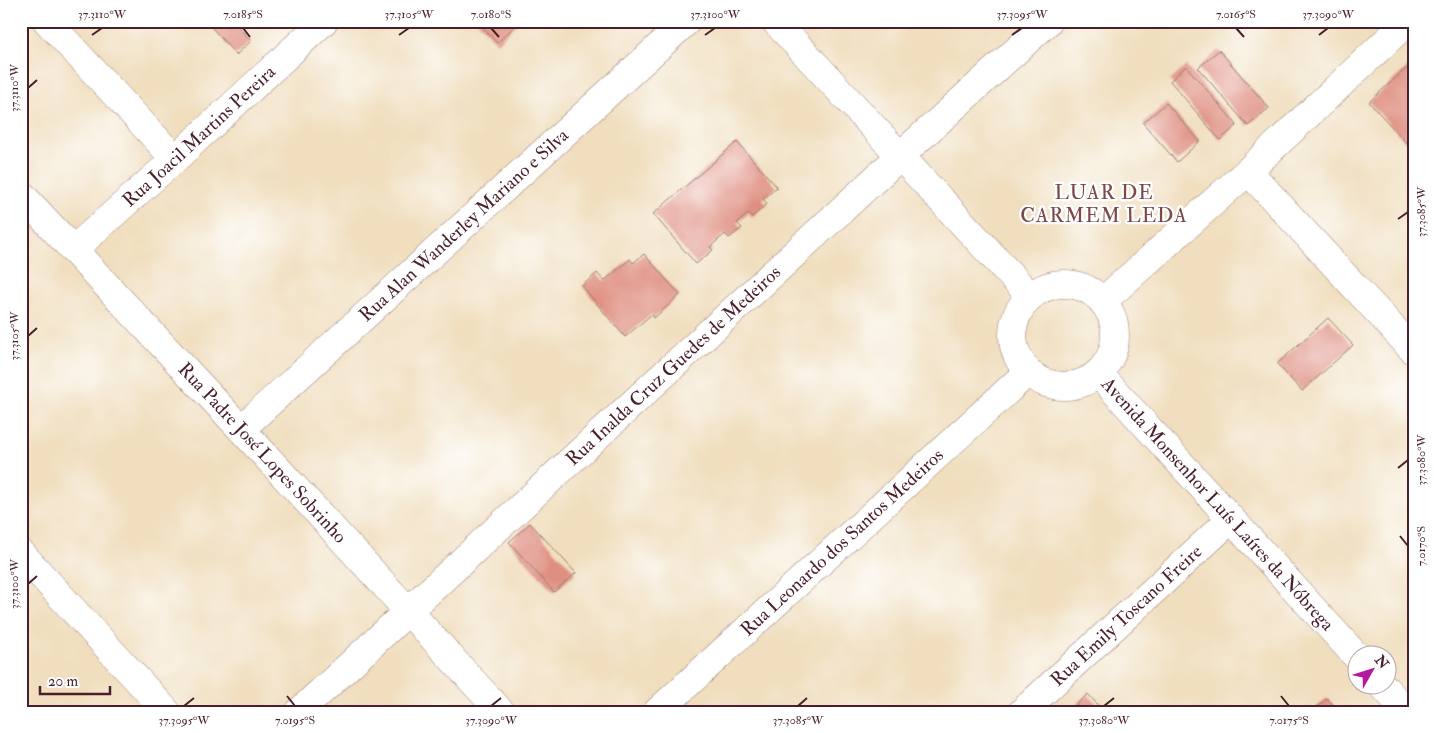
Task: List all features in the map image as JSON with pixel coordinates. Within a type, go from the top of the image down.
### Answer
[{"type":"street","points":[[47,21],[175,159]]},
{"type":"street","name":"Rua Joacil Martins Pereira","points":[[73,250],[175,159],[324,21]]},
{"type":"street","name":"Rua Alan Wanderley Mariano e Silva","points":[[242,429],[687,21]]},
{"type":"street","points":[[775,21],[1030,296]]},
{"type":"street","name":"Rua Inalda Cruz Guedes de Medeiros","points":[[299,712],[900,156],[1049,21]]},
{"type":"street","points":[[1103,301],[1248,171],[1408,21]]},
{"type":"street","points":[[1248,171],[1414,351]]},
{"type":"street","name":"Rua Padre José Lopes Sobrinho","points":[[21,194],[242,429],[501,712]]},
{"type":"street","name":"Avenida Monsenhor Luís Laíres da Nóbrega","points":[[1059,283],[1075,284],[1091,290],[1103,301],[1112,315],[1116,330],[1115,346],[1109,361],[1098,374],[1086,382],[1071,386],[1056,386],[1041,381],[1028,372],[1014,348],[1012,333],[1014,319],[1020,306],[1030,296],[1044,287],[1059,283]]},
{"type":"street","name":"Rua Leonardo dos Santos Medeiros","points":[[656,712],[1028,372]]},
{"type":"street","name":"Avenida Monsenhor Luís Laíres da Nóbrega","points":[[1098,374],[1348,647]]},
{"type":"street","name":"Rua Emily Toscano Freire","points":[[1022,712],[1231,519]]},
{"type":"street","points":[[21,553],[167,712]]},
{"type":"building","points":[[206,21],[233,21],[251,41],[236,55]]},
{"type":"building","points":[[477,21],[517,21],[518,23],[497,43]]},
{"type":"building","points":[[1219,50],[1269,108],[1248,126],[1198,68]]},
{"type":"building","points":[[1410,65],[1414,70],[1414,151],[1369,102]]},
{"type":"building","points":[[1186,66],[1237,125],[1220,140],[1170,81]]},
{"type":"building","points":[[1166,103],[1200,141],[1177,162],[1143,123]]},
{"type":"building","points":[[737,142],[777,187],[763,199],[767,204],[752,217],[749,213],[737,223],[742,228],[729,238],[725,234],[710,247],[713,250],[696,264],[653,214]]},
{"type":"building","points":[[644,254],[680,295],[654,318],[652,314],[625,337],[582,286],[597,273],[604,281],[630,259],[633,263]]},
{"type":"building","points":[[1328,318],[1353,345],[1302,391],[1277,364]]},
{"type":"building","points":[[530,523],[576,573],[554,592],[509,542]]},
{"type":"building","points":[[1088,694],[1104,712],[1068,712]]},
{"type":"building","points":[[1327,698],[1340,712],[1312,712]]},
{"type":"district","name":"LUAR DE CARMEM LEDA","points":[[1104,204]]}]
